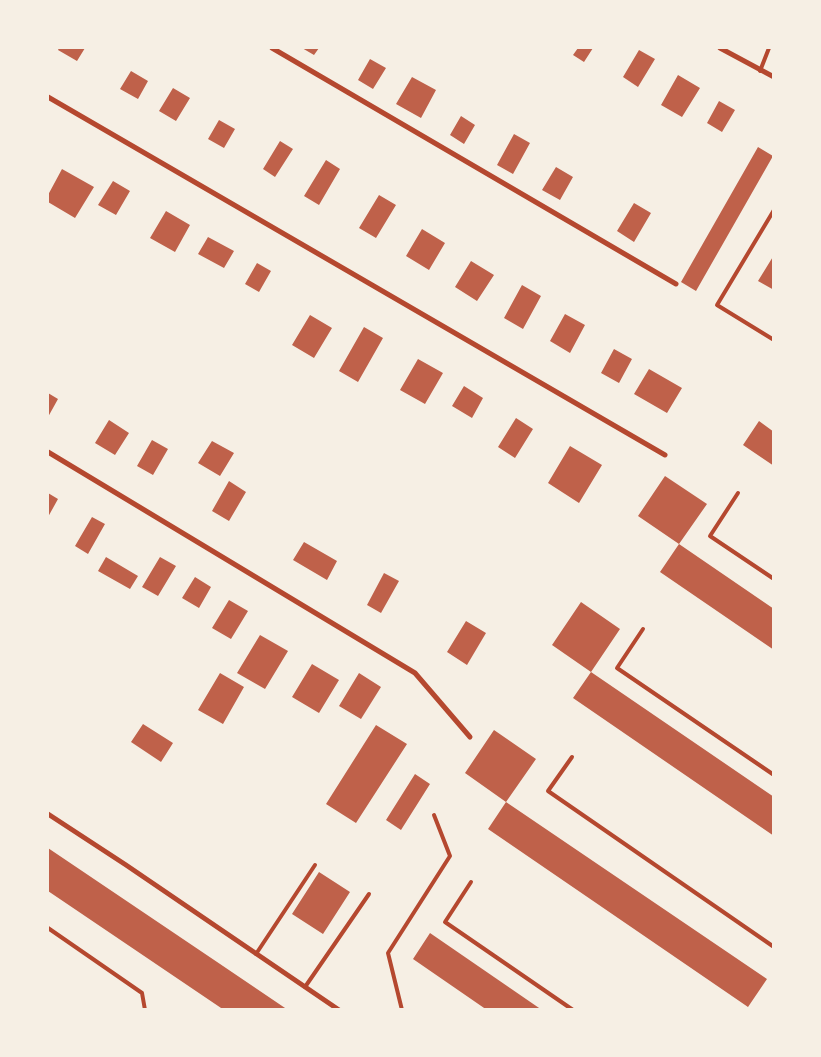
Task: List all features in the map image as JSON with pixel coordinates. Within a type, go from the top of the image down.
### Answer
[{"type":"street","points":[[272,48],[676,284]]},
{"type":"street","points":[[720,48],[774,77]]},
{"type":"street","points":[[48,96],[666,455]]},
{"type":"street","points":[[48,452],[415,673],[470,737]]},
{"type":"street","points":[[48,814],[339,1010]]},
{"type":"lane","points":[[760,71],[769,48]]},
{"type":"lane","points":[[774,210],[717,305],[774,340]]},
{"type":"lane","points":[[738,493],[710,536],[774,579]]},
{"type":"lane","points":[[643,629],[617,668],[774,774]]},
{"type":"lane","points":[[572,757],[548,792],[774,947]]},
{"type":"lane","points":[[402,1010],[388,953],[450,856],[434,815]]},
{"type":"lane","points":[[256,954],[315,865]]},
{"type":"lane","points":[[471,882],[445,922],[573,1010]]},
{"type":"lane","points":[[305,987],[369,894]]},
{"type":"lane","points":[[48,928],[142,993],[145,1010]]},
{"type":"building","points":[[59,48],[85,48],[77,61],[58,50]]},
{"type":"building","points":[[302,48],[319,48],[314,55]]},
{"type":"building","points":[[578,48],[593,48],[584,62],[573,55]]},
{"type":"building","points":[[639,50],[655,59],[638,87],[623,77]]},
{"type":"building","points":[[370,59],[386,68],[373,89],[358,80]]},
{"type":"building","points":[[131,71],[148,81],[138,99],[120,89]]},
{"type":"building","points":[[678,75],[700,88],[682,117],[661,105]]},
{"type":"building","points":[[412,77],[436,90],[421,118],[396,104]]},
{"type":"building","points":[[173,88],[190,98],[176,121],[159,111]]},
{"type":"building","points":[[719,101],[735,110],[722,132],[707,123]]},
{"type":"building","points":[[461,116],[475,125],[464,144],[450,135]]},
{"type":"building","points":[[219,120],[235,129],[224,148],[208,139]]},
{"type":"building","points":[[514,134],[530,143],[513,174],[497,165]]},
{"type":"building","points":[[280,141],[293,149],[275,177],[263,169]]},
{"type":"building","points":[[758,147],[773,156],[696,291],[681,282]]},
{"type":"building","points":[[326,160],[340,169],[319,205],[304,196]]},
{"type":"building","points":[[556,167],[573,177],[560,200],[542,190]]},
{"type":"building","points":[[62,169],[94,187],[75,218],[48,202],[48,195]]},
{"type":"building","points":[[113,181],[130,191],[116,215],[98,205]]},
{"type":"building","points":[[379,195],[396,205],[376,238],[359,228]]},
{"type":"building","points":[[634,203],[651,213],[634,242],[617,231]]},
{"type":"building","points":[[166,211],[190,225],[175,252],[150,238]]},
{"type":"building","points":[[422,229],[445,243],[429,270],[406,256]]},
{"type":"building","points":[[208,237],[234,251],[224,268],[198,254]]},
{"type":"building","points":[[774,255],[774,290],[758,281]]},
{"type":"building","points":[[471,261],[494,275],[477,301],[455,287]]},
{"type":"building","points":[[257,263],[271,271],[259,292],[245,284]]},
{"type":"building","points":[[522,285],[541,296],[523,329],[504,318]]},
{"type":"building","points":[[565,314],[585,325],[570,353],[550,341]]},
{"type":"building","points":[[310,315],[332,328],[314,358],[292,345]]},
{"type":"building","points":[[364,327],[383,338],[358,382],[339,371]]},
{"type":"building","points":[[614,349],[632,359],[619,383],[601,373]]},
{"type":"building","points":[[418,359],[443,373],[425,404],[400,390]]},
{"type":"building","points":[[649,369],[682,388],[667,413],[634,394]]},
{"type":"building","points":[[464,386],[483,398],[472,418],[452,406]]},
{"type":"building","points":[[48,393],[58,399],[48,417]]},
{"type":"building","points":[[516,418],[533,429],[515,458],[498,447]]},
{"type":"building","points":[[109,420],[129,433],[115,455],[95,443]]},
{"type":"building","points":[[759,421],[774,432],[774,466],[743,445]]},
{"type":"building","points":[[152,440],[168,449],[153,475],[137,466]]},
{"type":"building","points":[[212,441],[234,453],[220,476],[198,463]]},
{"type":"building","points":[[570,446],[602,465],[579,503],[548,483]]},
{"type":"building","points":[[665,476],[707,504],[679,544],[638,516]]},
{"type":"building","points":[[229,481],[246,492],[229,521],[212,511]]},
{"type":"building","points":[[48,493],[58,499],[48,517]]},
{"type":"building","points":[[92,517],[105,524],[88,554],[75,546]]},
{"type":"building","points":[[304,542],[337,561],[327,580],[293,560]]},
{"type":"building","points":[[679,544],[774,609],[774,650],[660,572]]},
{"type":"building","points":[[106,557],[138,576],[130,589],[98,571]]},
{"type":"building","points":[[160,557],[176,566],[158,596],[142,587]]},
{"type":"building","points":[[384,573],[399,581],[381,613],[367,605]]},
{"type":"building","points":[[195,577],[211,587],[199,608],[182,598]]},
{"type":"building","points":[[229,600],[248,611],[231,639],[212,628]]},
{"type":"building","points":[[581,602],[620,629],[591,672],[552,645]]},
{"type":"building","points":[[466,621],[486,633],[467,665],[447,652]]},
{"type":"building","points":[[260,635],[288,651],[265,689],[237,673]]},
{"type":"building","points":[[312,664],[339,680],[319,713],[292,697]]},
{"type":"building","points":[[591,672],[774,797],[774,836],[573,698]]},
{"type":"building","points":[[220,673],[244,687],[223,724],[198,710]]},
{"type":"building","points":[[359,673],[381,687],[361,719],[339,706]]},
{"type":"building","points":[[143,724],[173,743],[161,762],[131,742]]},
{"type":"building","points":[[376,725],[407,744],[356,823],[326,804]]},
{"type":"building","points":[[494,730],[536,759],[506,802],[465,773]]},
{"type":"building","points":[[415,774],[430,784],[401,830],[386,820]]},
{"type":"building","points":[[506,802],[767,979],[748,1007],[488,829]]},
{"type":"building","points":[[48,848],[288,1010],[224,1010],[48,891]]},
{"type":"building","points":[[319,872],[350,892],[323,934],[292,914]]},
{"type":"building","points":[[430,933],[542,1010],[487,1010],[413,959]]}]
